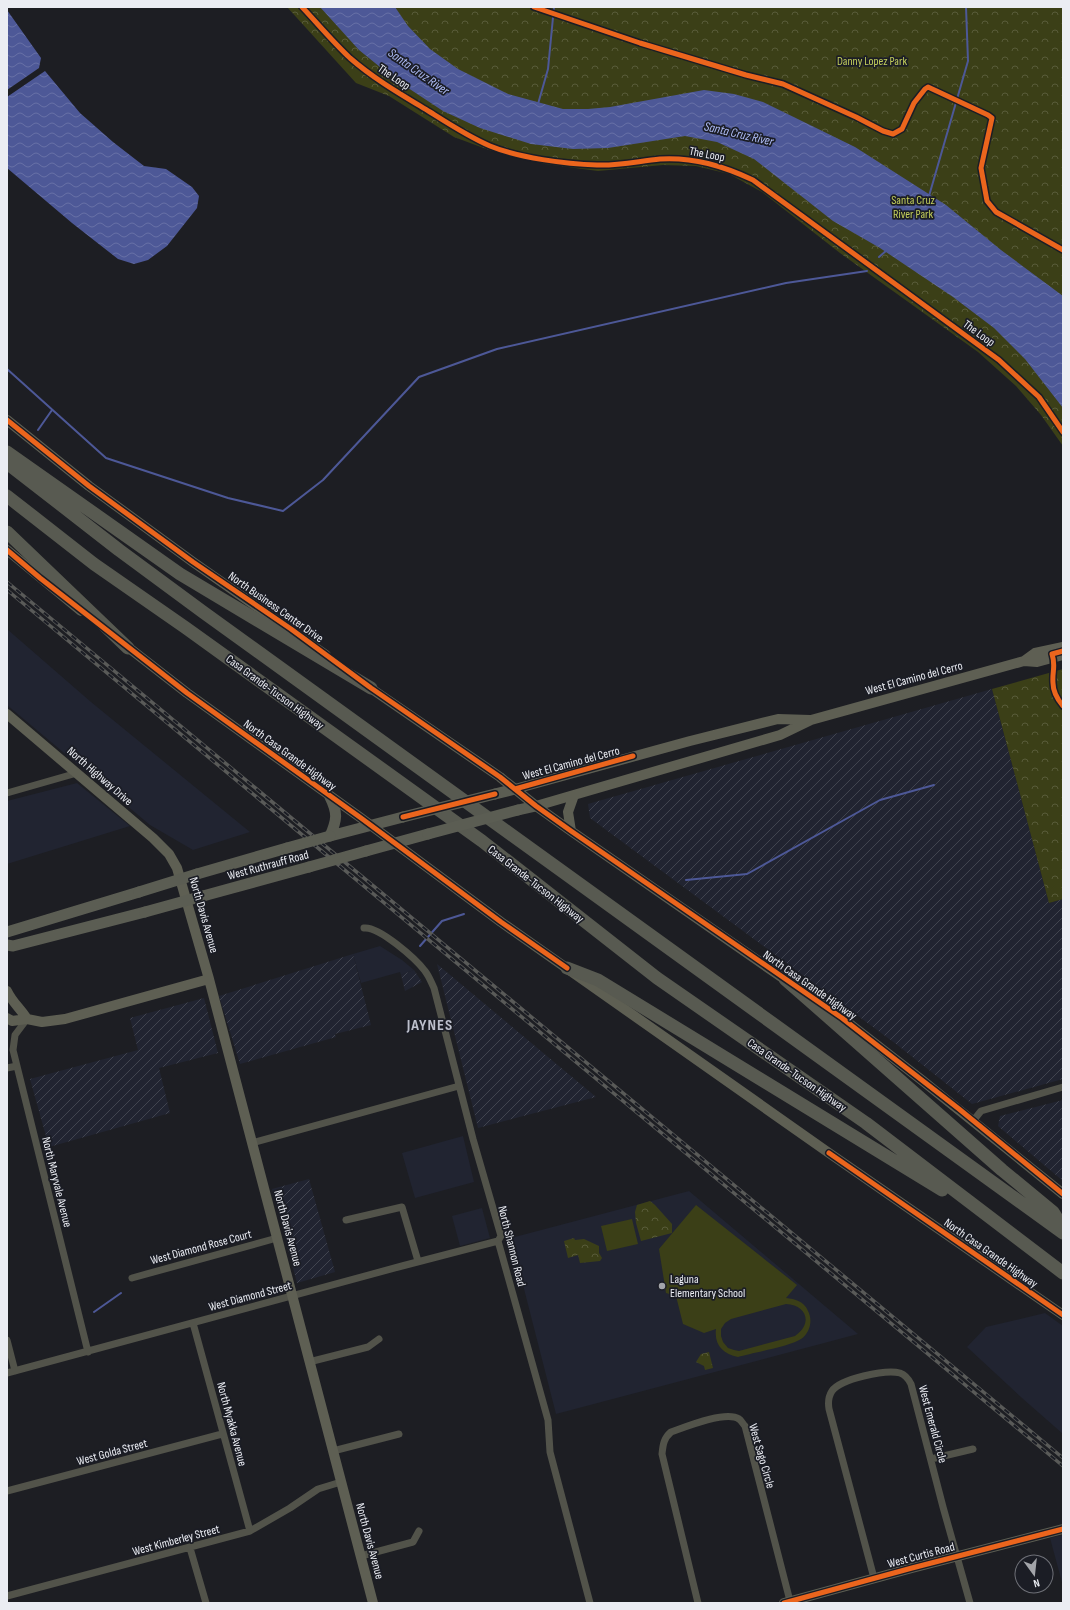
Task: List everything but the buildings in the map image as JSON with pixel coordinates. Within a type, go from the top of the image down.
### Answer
[{"type":"highway","points":[[7,452],[180,574],[371,688]]},
{"type":"highway","name":"Casa Grande-Tucson Highway","points":[[7,463],[119,550],[210,617],[1063,1233]]},
{"type":"highway","name":"Casa Grande-Tucson Highway","points":[[7,496],[94,564],[199,637],[482,842],[656,978],[866,1123],[1063,1273]]},
{"type":"highway","points":[[7,532],[128,648]]},
{"type":"highway","points":[[567,968],[598,980],[977,1212],[988,1216]]},
{"type":"highway","points":[[785,979],[1002,1170],[1053,1212],[1063,1228]]},
{"type":"main road","name":"North Business Center Drive","points":[[7,420],[89,486],[193,562],[500,777],[536,806]]},
{"type":"main road","name":"North Casa Grande Highway","points":[[7,550],[128,648],[187,693],[370,825],[495,918],[829,1153],[1063,1315]]},
{"type":"main road","name":"West El Camino del Cerro","points":[[1024,661],[1035,653],[1063,647]]},
{"type":"main road","name":"West El Camino del Cerro","points":[[536,806],[780,735],[811,720],[1024,661],[1037,662],[1063,655]]},
{"type":"main road","name":"North Highway Drive","points":[[7,714],[153,838],[173,861]]},
{"type":"main road","name":"West El Camino del Cerro","points":[[515,789],[690,741],[778,719],[811,720]]},
{"type":"main road","name":"West Ruthrauff Road","points":[[7,932],[334,833],[515,789]]},
{"type":"main road","points":[[571,831],[568,812],[574,795]]},
{"type":"main road","points":[[330,797],[334,806],[336,818],[334,833]]},
{"type":"main road","name":"North Casa Grande Highway","points":[[536,806],[842,1018],[1063,1194]]},
{"type":"main road","name":"West Ruthrauff Road","points":[[7,945],[13,946],[145,912],[394,843],[536,806]]},
{"type":"main road","name":"North Davis Avenue","points":[[173,861],[177,868],[209,979],[373,1603]]},
{"type":"main road","points":[[7,1018],[12,1021],[27,1019],[42,1022],[65,1018],[209,979]]},
{"type":"main road","points":[[7,991],[10,998],[21,1009],[27,1019]]},
{"type":"main road","name":"West Curtis Road","points":[[787,1602],[956,1556],[1063,1529]]},
{"type":"street","points":[[7,793],[77,773]]},
{"type":"street","name":"North Shannon Road","points":[[364,928],[369,927],[380,932],[416,960],[427,972],[434,988],[473,1139],[501,1236],[498,1241],[548,1420],[550,1452],[590,1603]]},
{"type":"street","name":"North Maryvale Avenue","points":[[27,1019],[14,1038],[13,1050],[88,1352]]},
{"type":"street","points":[[7,1068],[17,1066]]},
{"type":"street","points":[[252,1143],[459,1086]]},
{"type":"street","points":[[973,1121],[981,1111],[1063,1087]]},
{"type":"street","points":[[346,1220],[402,1207],[418,1261]]},
{"type":"street","name":"West Diamond Rose Court","points":[[132,1278],[277,1238]]},
{"type":"street","name":"West Diamond Street","points":[[7,1373],[418,1261],[498,1241]]},
{"type":"street","name":"North Myakka Avenue","points":[[193,1323],[222,1434],[250,1531]]},
{"type":"street","points":[[309,1362],[368,1347],[379,1339]]},
{"type":"street","points":[[7,1340],[15,1371]]},
{"type":"street","name":"West Emerald Circle","points":[[874,1578],[828,1401],[832,1390],[842,1383],[882,1372],[892,1372],[901,1373],[911,1384],[956,1556],[970,1603]]},
{"type":"street","name":"West Sago Circle","points":[[698,1603],[662,1454],[662,1444],[670,1432],[718,1417],[729,1416],[739,1419],[745,1426],[787,1602]]},
{"type":"street","name":"West Golda Street","points":[[7,1491],[222,1434]]},
{"type":"street","points":[[333,1451],[399,1434]]},
{"type":"street","points":[[931,1459],[973,1449]]},
{"type":"street","name":"West Kimberley Street","points":[[7,1596],[250,1531],[290,1508],[318,1489],[341,1482]]},
{"type":"street","points":[[360,1556],[413,1542],[419,1531]]},
{"type":"street","points":[[190,1548],[206,1603]]},
{"type":"shaded area","points":[[7,629],[91,702],[250,832],[193,850],[150,825],[7,705]]},
{"type":"shaded area","points":[[992,689],[1049,903],[1063,899],[1063,1079],[972,1104],[896,1044],[590,818],[588,804]]},
{"type":"shaded area","points":[[77,783],[130,826],[7,864],[7,801]]},
{"type":"shaded area","points":[[380,946],[402,960],[414,970],[401,975],[400,972],[361,983],[353,954]]},
{"type":"shaded area","points":[[353,954],[371,1025],[335,1034],[336,1037],[240,1064],[219,996]]},
{"type":"shaded area","points":[[437,964],[596,1097],[478,1128]]},
{"type":"shaded area","points":[[414,970],[422,982],[405,991],[401,975]]},
{"type":"shaded area","points":[[204,998],[218,1053],[159,1068],[170,1113],[49,1147],[30,1079],[138,1050],[130,1018]]},
{"type":"shaded area","points":[[1063,1100],[1063,1181],[998,1126],[1000,1116]]},
{"type":"shaded area","points":[[463,1136],[474,1182],[415,1198],[402,1153]]},
{"type":"shaded area","points":[[309,1179],[335,1272],[297,1283],[272,1189]]},
{"type":"shaded area","name":"Laguna Elementary School","points":[[689,1191],[858,1334],[556,1414],[511,1238]]},
{"type":"shaded area","points":[[482,1208],[490,1238],[460,1246],[452,1216]]},
{"type":"shaded area","points":[[1045,1313],[1063,1326],[1063,1434],[967,1347],[986,1327]]},
{"type":"shaded area","points":[[1063,1535],[1063,1586],[1050,1538]]},
{"type":"green space","name":"Santa Cruz River Park","points":[[287,7],[1063,7],[1063,446],[1041,415],[1016,386],[978,352],[840,253],[762,192],[729,174],[696,166],[663,165],[598,171],[545,164],[489,150],[454,137],[389,96],[356,83]]},
{"type":"green space","points":[[1063,669],[1063,899],[1049,903],[992,689]]},
{"type":"green space","points":[[650,1201],[672,1224],[672,1233],[641,1241],[636,1223],[635,1212],[637,1205]]},
{"type":"green space","points":[[696,1205],[797,1285],[786,1298],[799,1301],[806,1308],[810,1315],[810,1326],[807,1333],[796,1342],[780,1347],[738,1357],[728,1354],[721,1348],[716,1340],[716,1329],[704,1333],[683,1324],[676,1296],[666,1293],[659,1249]],"holes":[[[786,1304],[793,1305],[803,1311],[806,1321],[801,1331],[795,1336],[739,1351],[728,1348],[723,1342],[721,1329],[725,1323],[731,1319]]]},
{"type":"green space","points":[[632,1219],[638,1244],[607,1251],[601,1226]]},
{"type":"green space","points":[[574,1238],[575,1240],[584,1239],[599,1246],[599,1253],[602,1258],[600,1261],[580,1263],[578,1255],[568,1258],[564,1241]]},
{"type":"green space","points":[[709,1352],[713,1368],[705,1370],[704,1366],[696,1362],[701,1354]]},
{"type":"water","name":"Santa Cruz River","points":[[320,7],[395,7],[408,26],[430,49],[458,69],[508,94],[563,109],[610,107],[704,90],[734,94],[763,102],[855,147],[946,205],[1001,250],[1063,296],[1063,408],[1025,359],[994,328],[953,297],[880,248],[833,221],[754,159],[717,142],[685,136],[608,148],[573,149],[531,144],[480,128],[443,111],[396,80],[359,50]]},
{"type":"water","points":[[7,10],[41,58],[39,68],[7,90]]},
{"type":"water","points":[[45,71],[80,113],[113,142],[144,166],[166,169],[192,187],[199,196],[197,208],[167,246],[148,260],[134,264],[118,259],[72,223],[7,168],[7,97]]},
{"type":"waterway","points":[[538,104],[548,69],[554,7]]},
{"type":"waterway","points":[[929,196],[968,61],[966,7]]},
{"type":"waterway","points":[[879,257],[887,250]]},
{"type":"waterway","points":[[7,369],[106,458],[228,498],[283,511],[323,480],[419,377],[497,349],[786,283],[867,271]]},
{"type":"waterway","points":[[38,430],[52,410]]},
{"type":"waterway","points":[[686,880],[747,874],[880,800],[934,785]]},
{"type":"waterway","points":[[420,946],[442,921],[464,914]]},
{"type":"waterway","points":[[94,1312],[121,1293]]},
{"type":"railway","points":[[7,582],[1063,1458]]},
{"type":"railway","points":[[7,590],[1063,1466]]},
{"type":"cycle path","name":"The Loop","points":[[302,7],[350,58],[369,73],[452,126],[474,139],[490,146],[528,157],[557,162],[585,164],[613,165],[660,159],[685,159],[719,167],[753,180],[999,360],[1039,397],[1063,432]]},
{"type":"cycle path","points":[[534,7],[640,43],[746,75],[783,84],[883,131],[893,134],[902,129],[914,103],[928,87],[992,118],[981,168],[987,201],[996,212],[1063,250]]},
{"type":"cycle path","points":[[7,420],[89,486],[193,562],[291,629],[371,688],[500,777],[536,806],[571,831],[842,1018],[959,1109],[1063,1194]]},
{"type":"cycle path","points":[[7,550],[40,578],[187,693],[361,818],[501,922],[567,968]]},
{"type":"cycle path","points":[[1063,651],[1052,654],[1054,662],[1053,686],[1063,706]]},
{"type":"cycle path","points":[[515,789],[633,756]]},
{"type":"cycle path","points":[[403,817],[495,794]]},
{"type":"cycle path","points":[[829,1153],[1063,1315]]},
{"type":"cycle path","points":[[784,1603],[1063,1529]]},
{"type":"place","name":"Laguna Elementary School","points":[[662,1286]]},
{"type":"district","name":"JAYNES","points":[[430,1024]]},
{"type":"park label","name":"Danny Lopez Park","points":[[872,61]]}]
